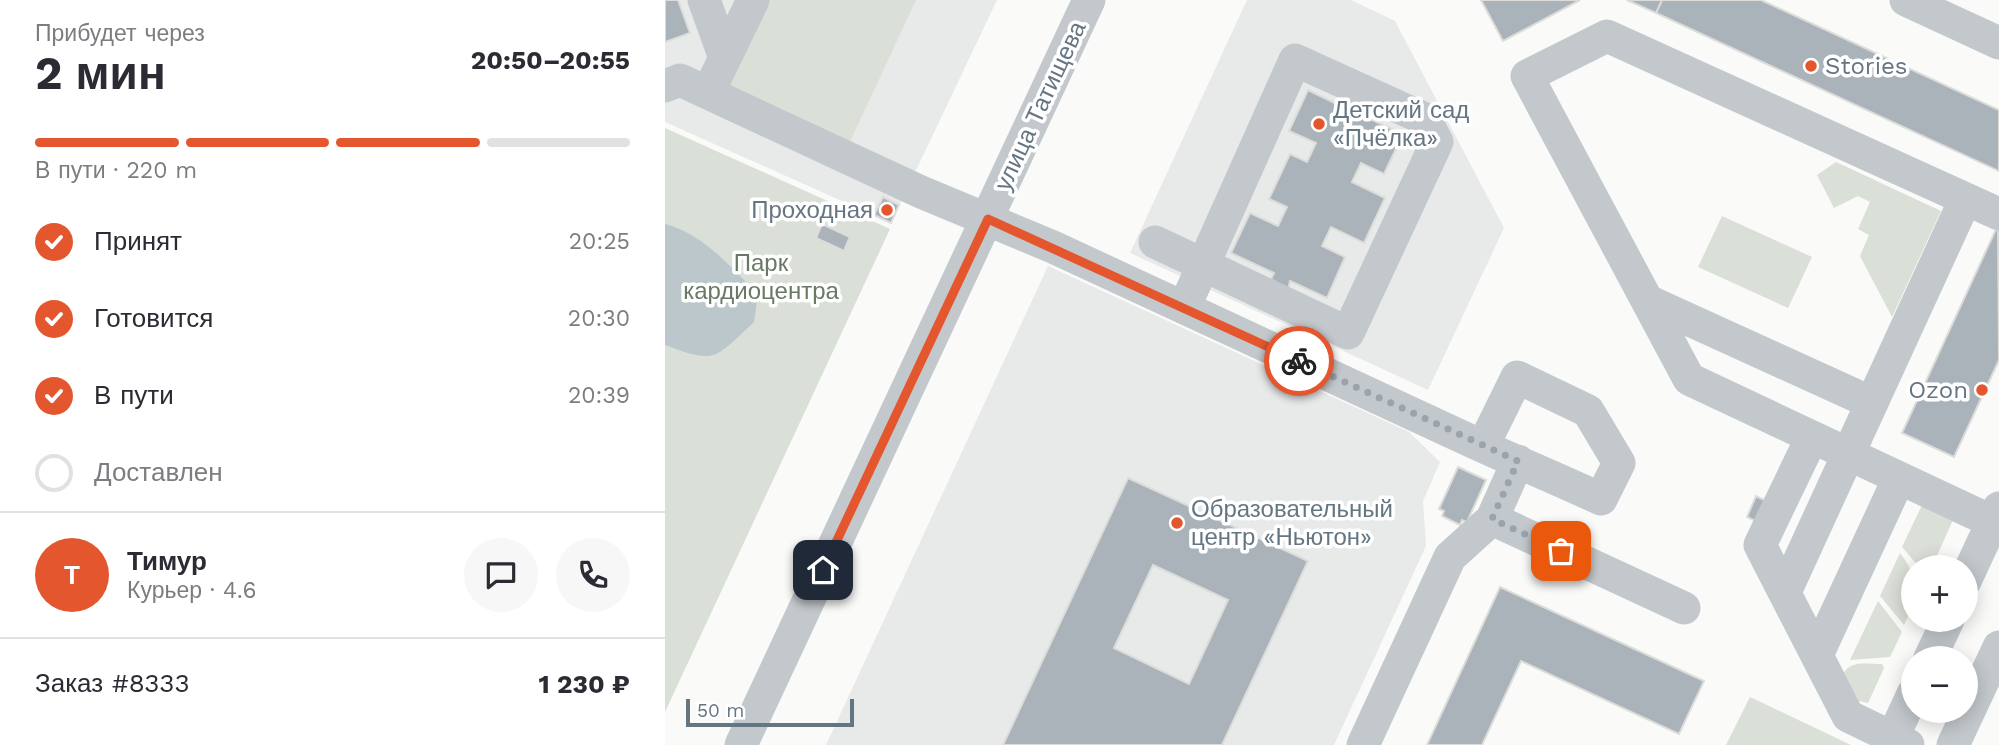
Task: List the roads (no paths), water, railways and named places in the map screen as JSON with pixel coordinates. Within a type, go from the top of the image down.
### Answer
[{"type":"street","points":[[704,0],[725,58]]},
{"type":"street","points":[[708,93],[753,0]]},
{"type":"street","name":"улица Татищева","points":[[741,745],[1089,0]]},
{"type":"street","points":[[1906,0],[1999,43]]},
{"type":"street","points":[[1977,555],[1996,515],[1899,478],[1689,379],[1527,76],[1607,36],[1999,214]]},
{"type":"street","points":[[1155,242],[1202,264],[1348,333],[1437,142],[1425,119],[1295,60],[1202,264],[1184,308]]},
{"type":"street","points":[[665,86],[680,80],[921,192],[988,219],[1483,446],[1601,499],[1619,463],[1588,411],[1517,377],[1483,446]]},
{"type":"street","points":[[1785,592],[1965,200]]},
{"type":"street","points":[[1648,301],[1872,403]]},
{"type":"street","points":[[1812,437],[1761,545],[1848,716],[1901,741],[1906,723]]},
{"type":"street","points":[[1363,745],[1450,557],[1492,519],[1518,461]]},
{"type":"street","points":[[1817,655],[1899,478]]},
{"type":"street","points":[[1492,519],[1684,608]]},
{"type":"street","points":[[1954,745],[1999,647]]},
{"type":"place","name":"Stories","points":[[1811,66]]},
{"type":"place","name":"Детский сад «Пчёлка»","points":[[1319,124]]},
{"type":"place","name":"Проходная","points":[[887,210]]},
{"type":"place","name":"Ozon","points":[[1982,390]]},
{"type":"place","name":"Образовательный центр «Ньютон»","points":[[1177,523]]},
{"type":"park label","name":"Парк кардиоцентра","points":[[761,277]]}]
